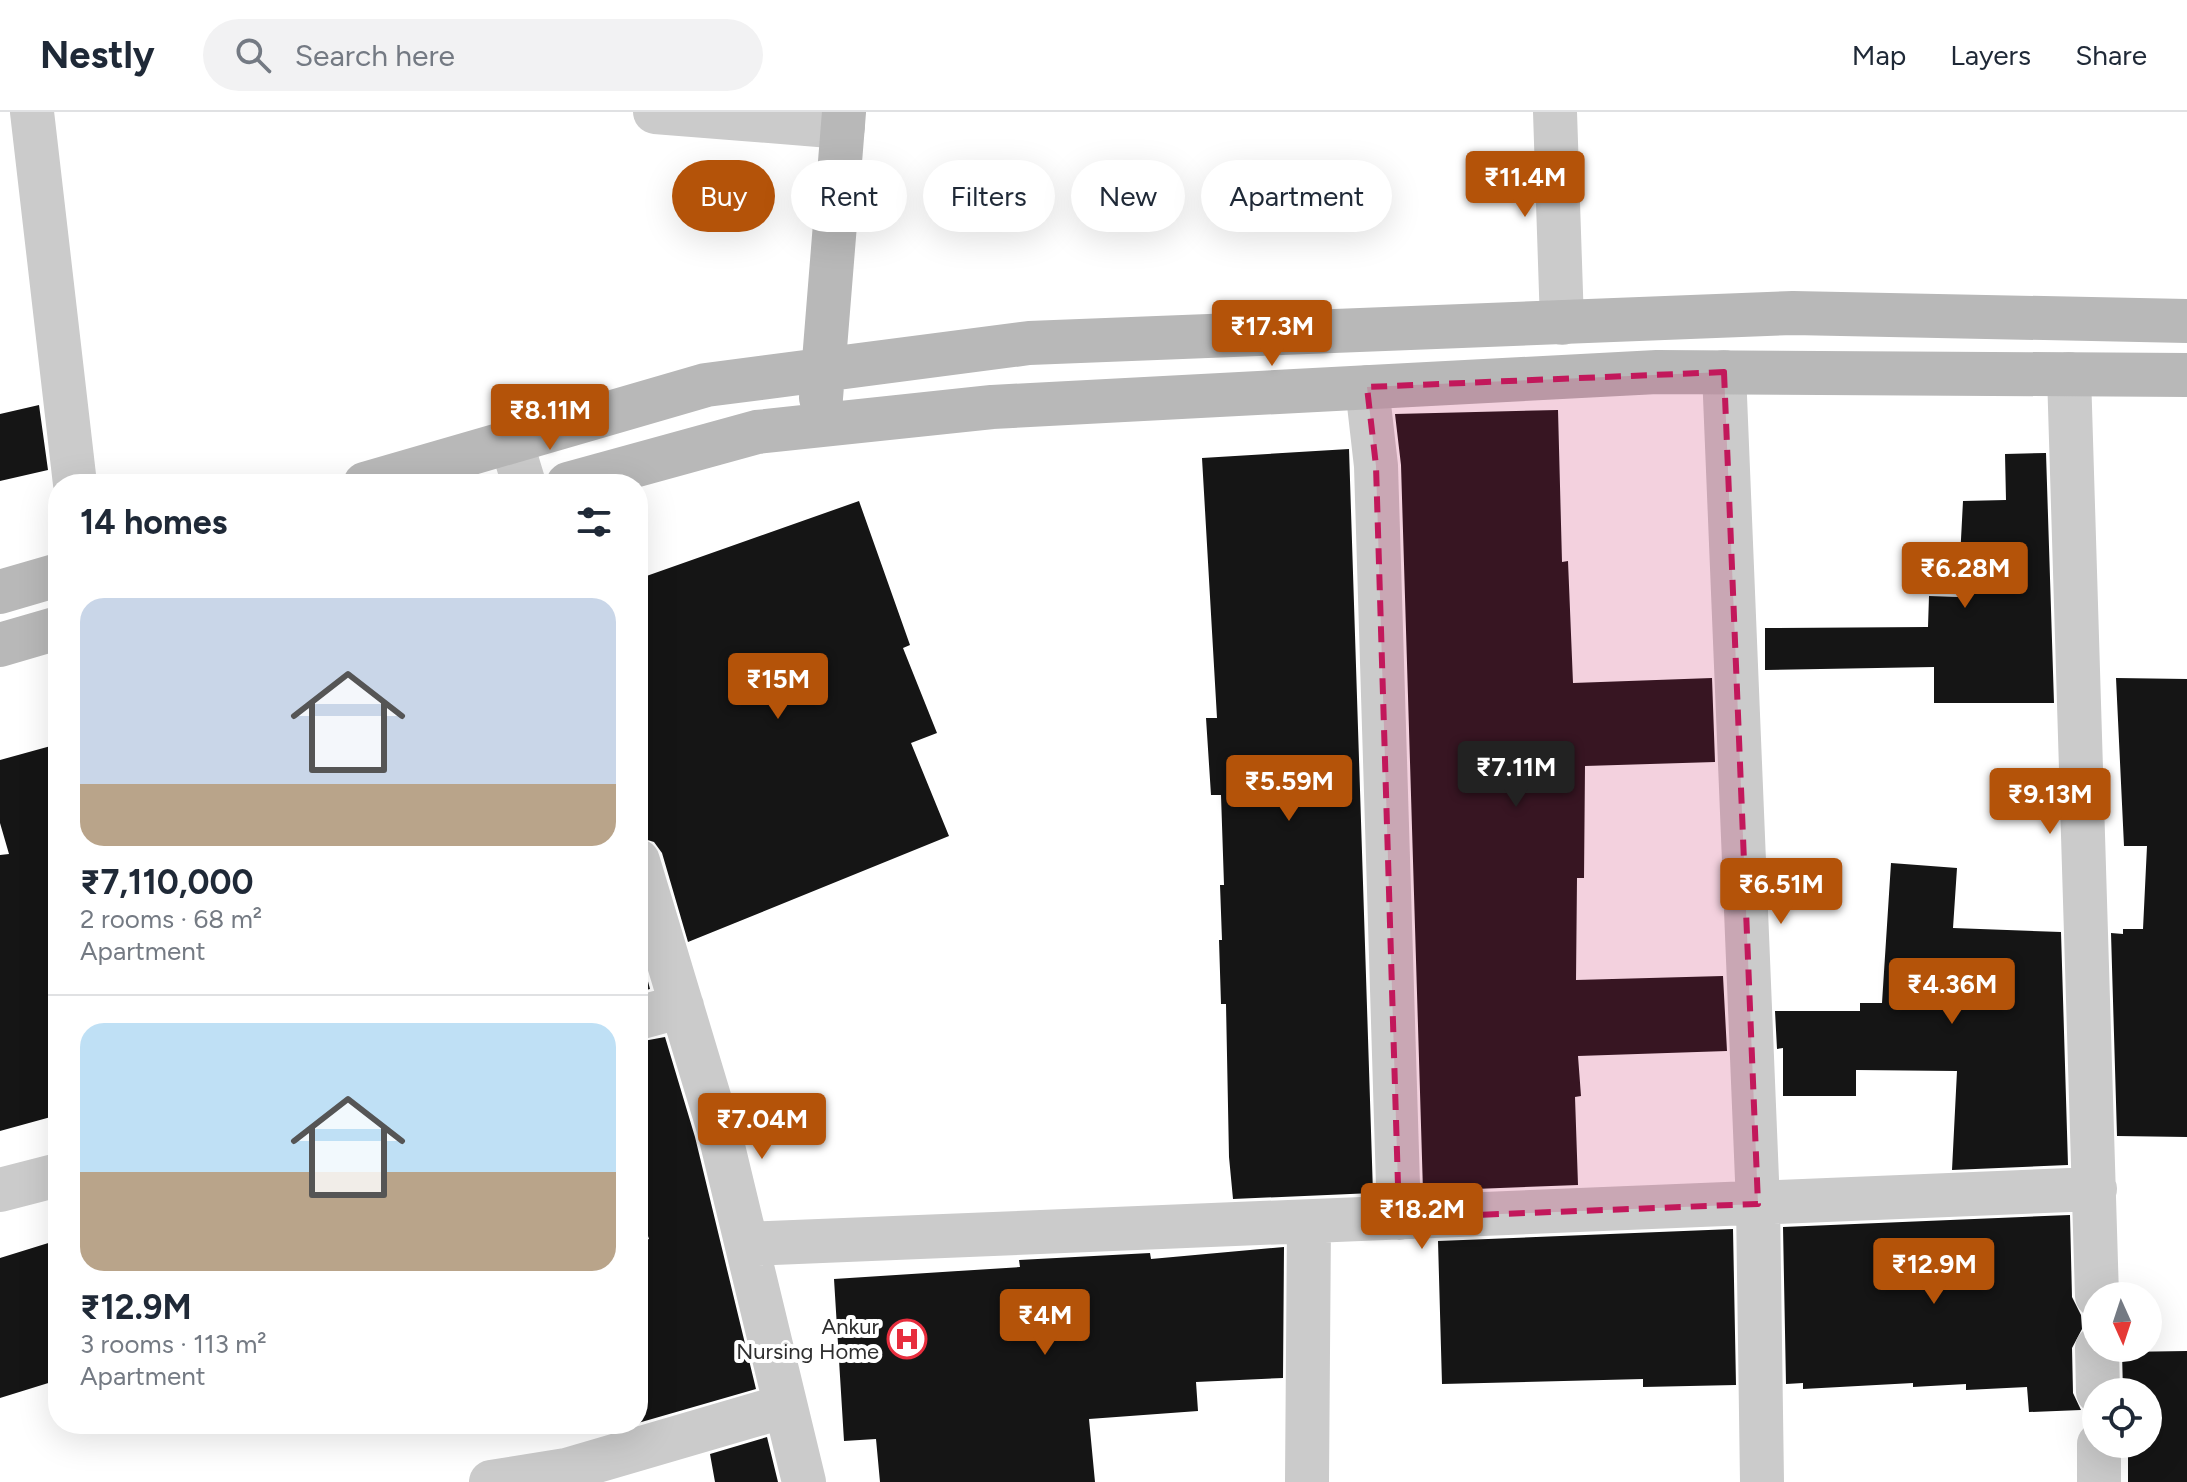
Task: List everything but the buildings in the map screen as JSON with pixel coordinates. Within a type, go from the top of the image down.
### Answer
[{"type":"main road","points":[[821,425],[821,370],[844,119]]},
{"type":"main road","points":[[399,474],[706,385],[1029,343],[1793,313],[2187,321]]},
{"type":"main road","points":[[604,474],[757,432],[992,407],[1657,372],[2187,375]]},
{"type":"main road","points":[[0,592],[48,578]]},
{"type":"main road","points":[[0,645],[48,631]]},
{"type":"street","points":[[32,112],[74,474]]},
{"type":"street","points":[[655,112],[844,119]]},
{"type":"street","points":[[1555,112],[1562,323]]},
{"type":"street","points":[[1724,372],[1758,1204],[1762,1482]]},
{"type":"street","points":[[2069,374],[2097,1282]]},
{"type":"street","points":[[1367,387],[1376,466],[1399,1218]]},
{"type":"street","points":[[511,441],[521,474]]},
{"type":"street","points":[[648,894],[719,1130],[804,1482]]},
{"type":"street","points":[[648,1015],[682,1006]]},
{"type":"street","points":[[0,1190],[48,1178]]},
{"type":"street","points":[[747,1244],[2095,1189]]},
{"type":"street","points":[[1307,1482],[1309,1222]]},
{"type":"street","points":[[491,1482],[568,1476],[785,1406]]},
{"type":"street","points":[[2099,1458],[2099,1482]]},
{"type":"highlighted area","points":[[1724,372],[1758,1204],[1399,1218],[1376,466],[1367,387]]},
{"type":"place","name":"Ankur Nursing Home","points":[[907,1339]]}]
